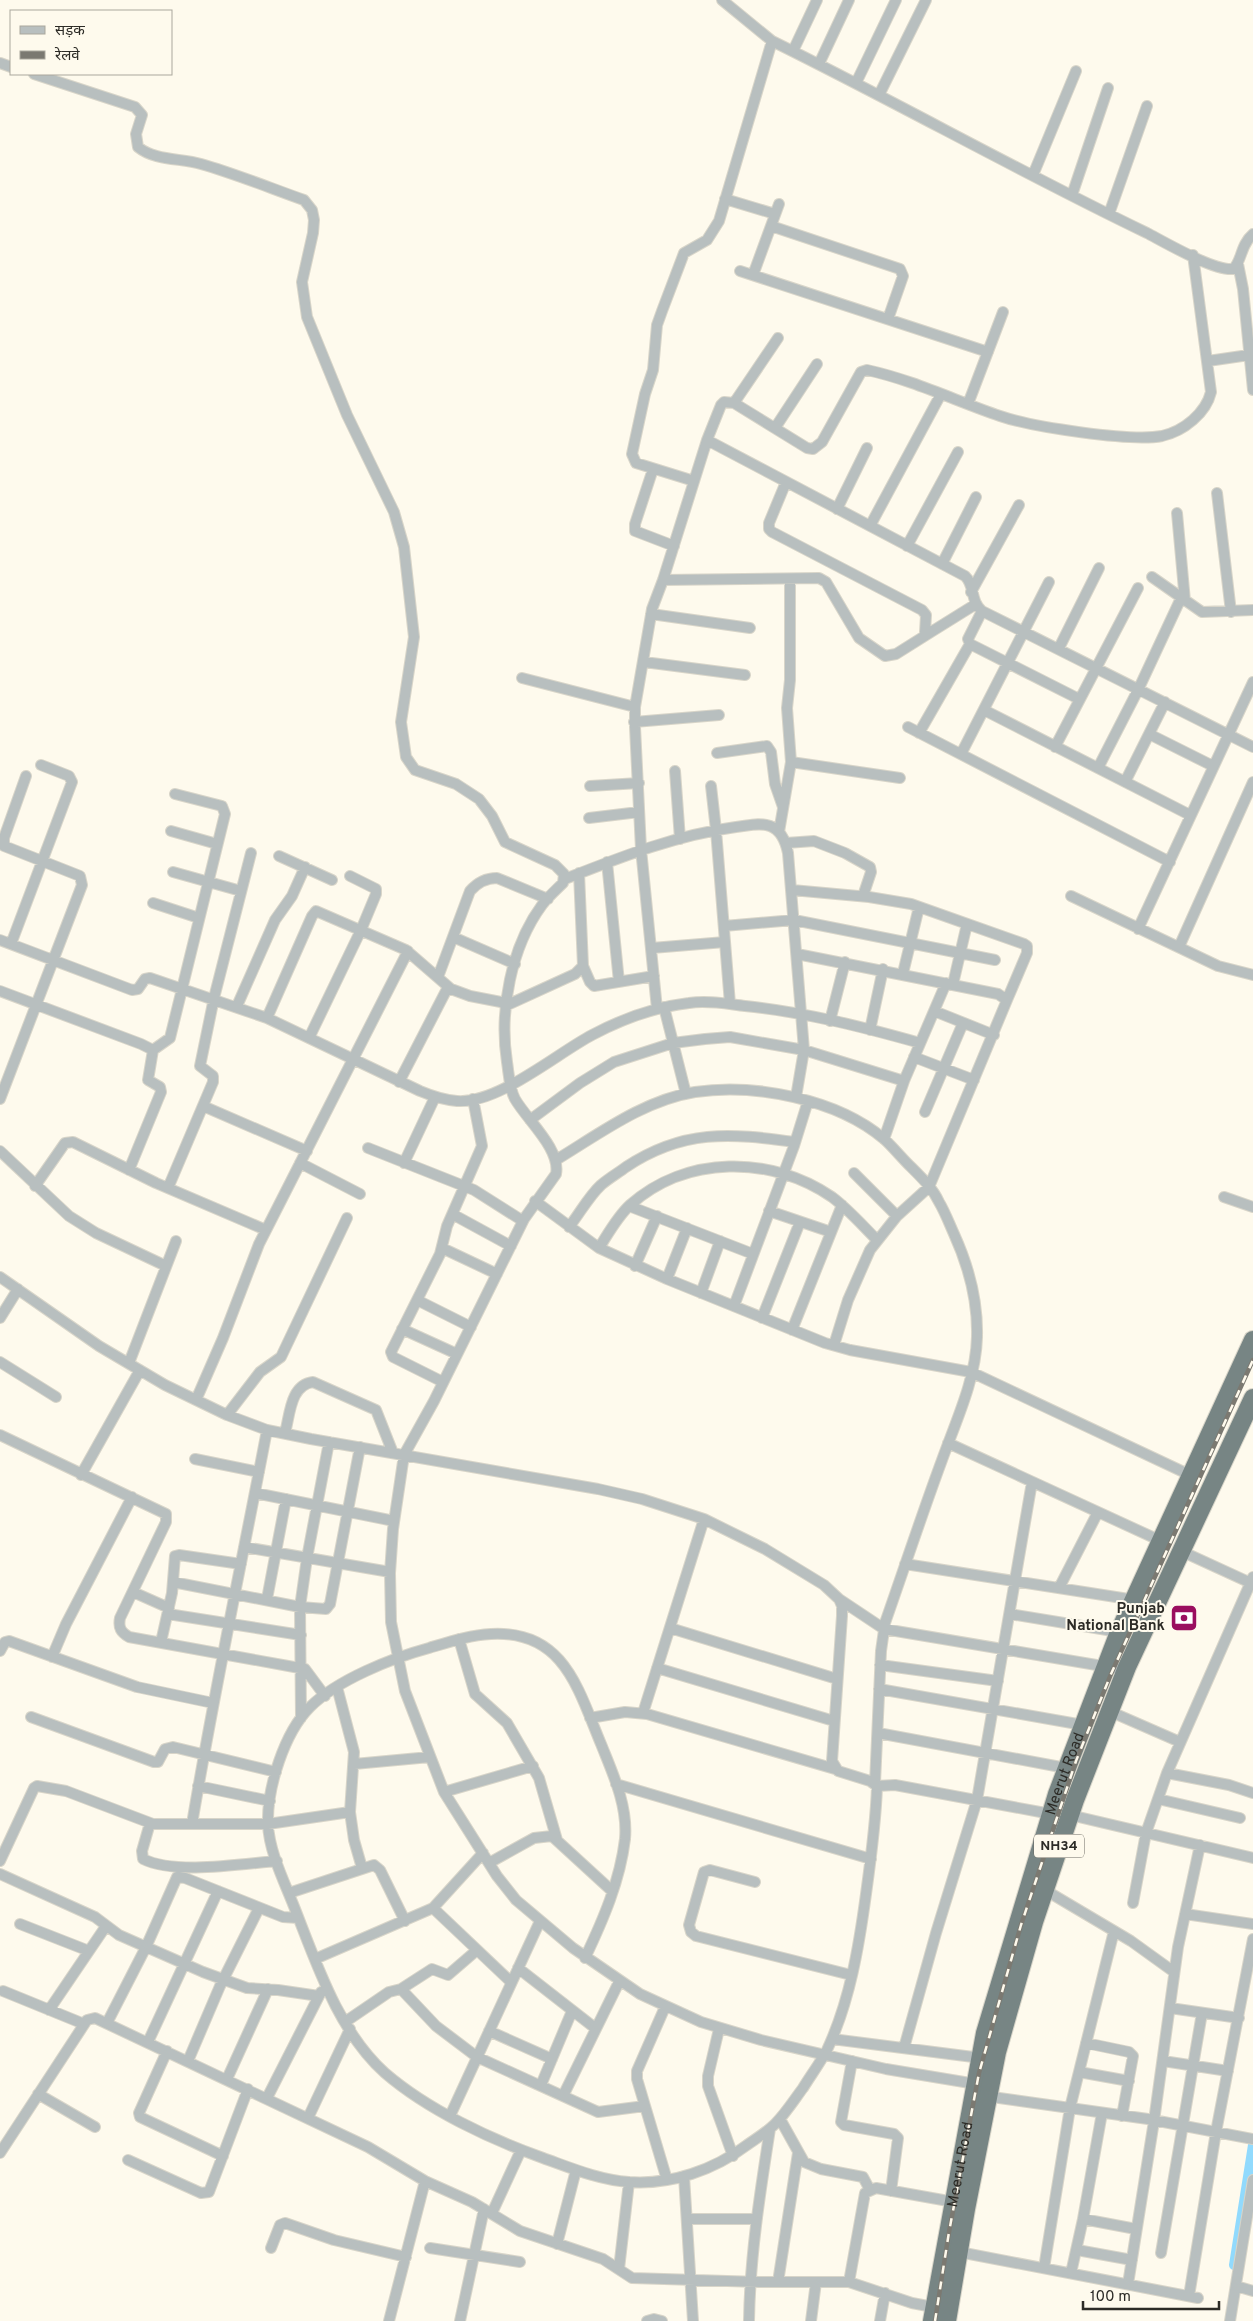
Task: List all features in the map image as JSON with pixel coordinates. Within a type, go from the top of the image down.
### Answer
[{"type":"highway","name":"Meerut Road","points":[[947,2321],[959,2252],[979,2091],[980,2058],[985,2034],[1051,1814],[1066,1768],[1119,1632],[1253,1340]]},
{"type":"highway","name":"Meerut Road","points":[[933,2314],[954,2202],[979,2091],[997,2052],[1045,1890],[1070,1815],[1126,1670],[1253,1400]]},
{"type":"street","points":[[722,0],[772,40],[1109,214],[1193,256],[1230,270],[1238,264]]},
{"type":"street","points":[[793,51],[817,0]]},
{"type":"street","points":[[819,64],[849,0]]},
{"type":"street","points":[[856,83],[896,0]]},
{"type":"street","points":[[879,95],[926,0]]},
{"type":"street","points":[[694,480],[636,463],[632,456],[645,394],[653,370],[659,318],[684,253],[703,243],[713,232],[725,199],[772,40]]},
{"type":"street","points":[[1033,175],[1076,71]]},
{"type":"street","points":[[37,75],[135,107],[142,115],[136,134],[138,147],[142,150],[151,154],[202,164],[304,200],[309,204],[314,220],[302,282],[306,317],[347,415],[394,512],[404,547],[414,637],[401,722],[409,765],[415,770],[456,784],[479,799],[492,816],[505,842],[555,865],[561,870],[565,879]]},
{"type":"street","points":[[1072,195],[1108,88]]},
{"type":"street","points":[[1109,214],[1146,106]]},
{"type":"street","points":[[725,199],[775,214]]},
{"type":"street","points":[[753,276],[779,204]]},
{"type":"street","points":[[770,226],[900,269],[903,276],[888,319]]},
{"type":"street","points":[[1253,234],[1242,247],[1238,264],[1243,289],[1253,390]]},
{"type":"street","points":[[686,1094],[673,1043],[661,1008],[654,976],[639,812],[639,784],[634,722],[651,614],[720,405],[724,402],[734,403],[807,448],[818,447],[864,370],[941,394],[1001,416],[1031,424],[1126,436],[1163,436],[1182,427],[1205,407],[1211,392],[1193,256]]},
{"type":"street","points":[[740,271],[988,352]]},
{"type":"street","points":[[968,404],[1003,312]]},
{"type":"street","points":[[734,403],[778,338]]},
{"type":"street","points":[[1208,361],[1249,355]]},
{"type":"street","points":[[775,428],[817,364]]},
{"type":"street","points":[[870,526],[941,394]]},
{"type":"street","points":[[707,440],[968,578],[979,607],[1253,747]]},
{"type":"street","points":[[837,509],[867,448]]},
{"type":"street","points":[[908,546],[958,452]]},
{"type":"street","points":[[653,468],[635,524],[635,531],[674,546]]},
{"type":"street","points":[[786,482],[769,523],[769,529],[922,610],[926,616],[925,632],[931,632]]},
{"type":"street","points":[[1217,493],[1231,612]]},
{"type":"street","points":[[942,564],[976,497]]},
{"type":"street","points":[[972,592],[1019,505]]},
{"type":"street","points":[[1098,768],[1183,600],[1177,513]]},
{"type":"street","points":[[1058,648],[1099,568]]},
{"type":"street","points":[[663,580],[790,579],[814,577],[823,580],[843,609],[859,638],[885,656],[896,654],[931,632],[979,607]]},
{"type":"street","points":[[1152,577],[1202,612],[1253,610]]},
{"type":"street","points":[[779,832],[791,762],[787,712],[790,680],[790,579]]},
{"type":"street","points":[[961,754],[1050,582]]},
{"type":"street","points":[[1055,747],[1138,588]]},
{"type":"street","points":[[979,607],[968,639],[970,644],[1080,699]]},
{"type":"street","points":[[651,614],[750,628]]},
{"type":"street","points":[[919,733],[970,644]]},
{"type":"street","points":[[644,662],[746,675]]},
{"type":"street","points":[[522,678],[636,707]]},
{"type":"street","points":[[1138,929],[1253,682]]},
{"type":"street","points":[[1125,782],[1165,702]]},
{"type":"street","points":[[984,710],[1190,814]]},
{"type":"street","points":[[634,722],[719,715]]},
{"type":"street","points":[[908,727],[1170,862]]},
{"type":"street","points":[[1149,734],[1213,766]]},
{"type":"street","points":[[718,753],[767,746],[771,752],[775,784],[783,808]]},
{"type":"street","points":[[791,762],[900,778]]},
{"type":"street","points":[[11,944],[72,779],[41,765]]},
{"type":"street","points":[[675,772],[680,839]]},
{"type":"street","points":[[0,1099],[82,881],[80,876],[2,847],[26,776]]},
{"type":"street","points":[[1179,947],[1253,782]]},
{"type":"street","points":[[590,786],[639,784]]},
{"type":"street","points":[[711,786],[730,1004]]},
{"type":"street","points":[[129,1170],[162,1092],[160,1087],[150,1082],[148,1077],[153,1050],[170,1038],[225,814],[224,808],[175,794]]},
{"type":"street","points":[[589,818],[639,812]]},
{"type":"street","points":[[796,1097],[804,1050],[802,1014],[792,890],[786,843],[779,832],[768,825],[759,824],[716,830],[642,849],[565,879],[536,916],[514,964],[505,1005],[503,1039],[511,1086],[515,1098],[556,1160],[556,1174],[535,1201],[523,1221],[404,1456],[394,1522],[390,1572],[391,1622],[397,1656],[405,1691],[444,1792],[489,1863],[516,1900],[585,1958],[619,1982],[665,2007],[719,2029],[979,2091],[1253,2139]]},
{"type":"street","points":[[171,831],[218,844]]},
{"type":"street","points":[[786,843],[814,841],[845,853],[870,867],[871,872],[863,896]]},
{"type":"street","points":[[168,1188],[213,1082],[213,1076],[200,1066],[214,998],[251,853]]},
{"type":"street","points":[[279,856],[332,880]]},
{"type":"street","points":[[607,862],[619,982]]},
{"type":"street","points":[[237,1006],[276,920],[292,896],[305,867]]},
{"type":"street","points":[[173,872],[241,891]]},
{"type":"street","points":[[578,874],[584,966],[592,985],[654,976]]},
{"type":"street","points":[[309,1038],[361,930],[376,891],[376,889],[350,876]]},
{"type":"street","points":[[438,977],[470,891],[483,881],[497,878],[548,899]]},
{"type":"street","points":[[792,890],[893,900],[920,907],[1027,946],[1027,953],[994,1035],[929,1187],[897,1216],[876,1239],[856,1279],[834,1345]]},
{"type":"street","points":[[1071,896],[1223,968],[1253,975]]},
{"type":"street","points":[[153,903],[199,918]]},
{"type":"street","points":[[903,973],[920,907]]},
{"type":"street","points":[[267,1018],[314,913],[320,911],[408,951],[448,987],[470,996],[505,1005],[575,974],[584,966]]},
{"type":"street","points":[[724,926],[794,920],[995,960]]},
{"type":"street","points":[[884,1139],[914,1056],[934,1011],[949,984],[960,953],[967,924]]},
{"type":"street","points":[[453,937],[514,964]]},
{"type":"street","points":[[0,940],[132,990],[138,990],[148,978],[182,987],[237,1006],[267,1018],[399,1082],[435,1097],[457,1101],[473,1099],[511,1086],[591,1036],[620,1022],[661,1008],[708,1001],[802,1014],[920,1043]]},
{"type":"street","points":[[652,948],[725,942]]},
{"type":"street","points":[[196,1400],[266,1230],[408,951]]},
{"type":"street","points":[[797,954],[903,973],[998,994],[1007,1000]]},
{"type":"street","points":[[830,1021],[845,962]]},
{"type":"street","points":[[870,1030],[882,969]]},
{"type":"street","points":[[399,1082],[448,987]]},
{"type":"street","points":[[0,992],[153,1050]]},
{"type":"street","points":[[934,1011],[994,1035]]},
{"type":"street","points":[[925,1112],[962,1022]]},
{"type":"street","points":[[530,1120],[580,1083],[614,1062],[673,1043],[730,1037],[804,1050],[904,1081]]},
{"type":"street","points":[[914,1056],[974,1080]]},
{"type":"street","points":[[556,1160],[640,1110],[686,1094],[735,1090],[796,1097],[836,1111],[884,1139],[929,1187],[946,1217],[965,1258],[971,1279],[977,1337],[966,1393],[884,1629],[880,1665],[876,1785],[871,1859],[860,1943],[852,1975],[832,2039],[825,2055],[780,2119],[733,2156],[698,2172],[667,2180],[629,2182],[591,2175],[521,2150],[450,2116],[416,2096],[384,2072],[364,2050],[348,2026],[326,1983],[298,1918],[277,1861],[268,1824],[270,1801],[276,1772],[295,1726],[310,1706],[337,1687],[397,1656],[459,1639],[488,1634],[510,1634],[544,1645],[557,1656],[576,1685],[616,1784],[626,1824],[625,1842],[612,1891],[604,1916],[585,1958]]},
{"type":"street","points":[[404,1162],[435,1097]]},
{"type":"street","points":[[443,1382],[393,1357],[391,1352],[442,1248],[447,1226],[454,1215],[482,1146],[473,1099]]},
{"type":"street","points":[[734,1306],[795,1142],[808,1101]]},
{"type":"street","points":[[203,1106],[307,1151]]},
{"type":"street","points":[[570,1227],[602,1184],[645,1154],[658,1149],[686,1140],[727,1135],[745,1135],[795,1142]]},
{"type":"street","points":[[35,1186],[65,1143],[70,1142],[168,1188],[266,1230]]},
{"type":"street","points":[[368,1148],[466,1187],[523,1221]]},
{"type":"street","points":[[0,1151],[60,1209],[88,1228],[166,1266]]},
{"type":"street","points":[[300,1163],[360,1194]]},
{"type":"street","points":[[599,1248],[630,1206],[661,1183],[704,1169],[732,1166],[751,1167],[783,1173],[830,1196],[842,1205],[876,1239]]},
{"type":"street","points":[[854,1173],[897,1216]]},
{"type":"street","points":[[1224,1197],[1253,1207]]},
{"type":"street","points":[[535,1201],[599,1248],[635,1266],[792,1330],[834,1345],[971,1372],[1190,1475]]},
{"type":"street","points":[[792,1330],[842,1205]]},
{"type":"street","points":[[630,1206],[753,1254]]},
{"type":"street","points":[[769,1211],[831,1232]]},
{"type":"street","points":[[454,1215],[511,1246]]},
{"type":"street","points":[[635,1266],[657,1216]]},
{"type":"street","points":[[227,1415],[262,1370],[281,1357],[347,1218]]},
{"type":"street","points":[[762,1318],[800,1222]]},
{"type":"street","points":[[667,1279],[687,1228]]},
{"type":"street","points":[[129,1364],[176,1241]]},
{"type":"street","points":[[701,1293],[720,1241]]},
{"type":"street","points":[[442,1248],[497,1274]]},
{"type":"street","points":[[0,1278],[99,1346],[129,1364],[227,1415],[266,1430],[598,1489],[642,1499],[704,1519],[765,1549],[824,1585],[839,1599],[884,1629],[1126,1670]]},
{"type":"street","points":[[0,1318],[18,1289]]},
{"type":"street","points":[[417,1300],[470,1327]]},
{"type":"street","points":[[402,1330],[457,1354]]},
{"type":"street","points":[[0,1362],[56,1397]]},
{"type":"street","points":[[81,1474],[140,1370]]},
{"type":"street","points":[[285,1433],[295,1394],[299,1387],[313,1382],[376,1410],[393,1453]]},
{"type":"street","points":[[192,1824],[213,1703],[236,1593],[266,1430]]},
{"type":"street","points":[[0,1435],[165,1512],[167,1518],[120,1618],[119,1628],[129,1637],[301,1668],[308,1671],[325,1696]]},
{"type":"street","points":[[301,1718],[300,1607],[306,1558],[329,1442]]},
{"type":"street","points":[[948,1444],[1161,1541]]},
{"type":"street","points":[[173,1582],[300,1607],[327,1608],[360,1448]]},
{"type":"street","points":[[195,1459],[259,1472]]},
{"type":"street","points":[[904,2048],[936,1933],[977,1800],[1032,1482]]},
{"type":"street","points":[[255,1493],[394,1522]]},
{"type":"street","points":[[52,1657],[66,1624],[132,1497]]},
{"type":"street","points":[[267,1599],[274,1552],[286,1499]]},
{"type":"street","points":[[1059,1588],[1098,1512]]},
{"type":"street","points":[[643,1713],[704,1519]]},
{"type":"street","points":[[244,1547],[390,1572]]},
{"type":"street","points":[[1133,1902],[1146,1833],[1167,1773],[1252,1581],[1181,1551]]},
{"type":"street","points":[[161,1642],[169,1611],[177,1555],[241,1564]]},
{"type":"street","points":[[905,1564],[1135,1600]]},
{"type":"street","points":[[133,1592],[169,1611],[300,1635]]},
{"type":"street","points":[[835,1769],[832,1760],[842,1616],[842,1606],[839,1599]]},
{"type":"street","points":[[1010,1614],[1119,1632]]},
{"type":"street","points":[[670,1628],[837,1679]]},
{"type":"street","points":[[459,1639],[475,1694],[507,1723],[544,1790],[557,1840]]},
{"type":"street","points":[[0,1651],[5,1642],[9,1641],[137,1687],[213,1703]]},
{"type":"street","points":[[880,1665],[998,1681]]},
{"type":"street","points":[[657,1668],[834,1721]]},
{"type":"street","points":[[337,1687],[354,1752],[350,1812],[354,1840],[362,1868]]},
{"type":"street","points":[[879,1689],[1083,1725]]},
{"type":"street","points":[[590,1718],[625,1712],[643,1713],[835,1769],[876,1785],[894,1785],[1051,1814]]},
{"type":"street","points":[[1110,1712],[1180,1742]]},
{"type":"street","points":[[31,1717],[154,1762],[158,1762],[165,1749],[170,1747],[276,1772]]},
{"type":"street","points":[[878,1733],[1066,1768]]},
{"type":"street","points":[[354,1764],[430,1757]]},
{"type":"street","points":[[444,1792],[532,1766]]},
{"type":"street","points":[[1167,1773],[1218,1783],[1253,1793]]},
{"type":"street","points":[[616,1784],[871,1859]]},
{"type":"street","points":[[0,1861],[34,1788],[37,1786],[66,1791],[150,1823],[268,1824],[350,1812]]},
{"type":"street","points":[[198,1786],[270,1801]]},
{"type":"street","points":[[1158,1799],[1240,1818]]},
{"type":"street","points":[[1070,1815],[1253,1858]]},
{"type":"street","points":[[150,1823],[142,1851],[143,1859],[152,1863],[171,1866],[214,1866],[277,1861]]},
{"type":"street","points":[[489,1863],[534,1838],[545,1836],[557,1840],[612,1891]]},
{"type":"street","points":[[1128,2284],[1163,2061],[1174,1972],[1184,1914],[1200,1845]]},
{"type":"street","points":[[315,1959],[433,1908],[483,1853]]},
{"type":"street","points":[[171,1866],[177,1877]]},
{"type":"street","points":[[289,1893],[362,1868],[377,1867],[406,1921]]},
{"type":"street","points":[[755,1882],[710,1870],[704,1872],[689,1924],[691,1932],[696,1936],[852,1975]]},
{"type":"street","points":[[0,1874],[95,1917],[119,1935],[223,1980],[247,1988],[319,1996]]},
{"type":"street","points":[[177,1877],[185,1878],[283,1917],[298,1918]]},
{"type":"street","points":[[107,2023],[146,1947],[177,1877]]},
{"type":"street","points":[[1045,1890],[1114,1931],[1174,1972]]},
{"type":"street","points":[[148,2042],[218,1891]]},
{"type":"street","points":[[188,2062],[223,1980],[259,1908]]},
{"type":"street","points":[[433,1908],[512,1982]]},
{"type":"street","points":[[1184,1914],[1253,1924]]},
{"type":"street","points":[[450,2116],[540,1921]]},
{"type":"street","points":[[20,1924],[89,1951]]},
{"type":"street","points":[[49,2010],[106,1926]]},
{"type":"street","points":[[1044,2268],[1070,2108],[1114,1931]]},
{"type":"street","points":[[959,2252],[1194,2297],[1216,2132],[1253,1939]]},
{"type":"street","points":[[308,2118],[348,2026],[389,1992],[401,1989],[432,1970],[448,1976],[477,1950]]},
{"type":"street","points":[[518,1968],[596,2028]]},
{"type":"street","points":[[563,2096],[619,1982]]},
{"type":"street","points":[[267,2098],[326,1983]]},
{"type":"street","points":[[227,2079],[268,1989]]},
{"type":"street","points":[[401,1989],[436,2026],[477,2056],[601,2113],[645,2106]]},
{"type":"street","points":[[3,1991],[84,2024]]},
{"type":"street","points":[[665,2007],[637,2071],[639,2088],[667,2180]]},
{"type":"street","points":[[1170,2008],[1238,2018]]},
{"type":"street","points":[[541,2086],[572,2011]]},
{"type":"street","points":[[1161,2253],[1202,2012]]},
{"type":"street","points":[[0,2153],[84,2024],[91,2017],[227,2079],[378,2152],[425,2181],[488,2211],[525,2233],[603,2259],[637,2280],[849,2282],[912,2303],[933,2314]]},
{"type":"street","points":[[719,2029],[708,2076],[708,2086],[733,2156]]},
{"type":"street","points":[[489,2031],[552,2059]]},
{"type":"street","points":[[832,2039],[980,2058]]},
{"type":"street","points":[[1086,2043],[1132,2054],[1133,2060],[1122,2116]]},
{"type":"street","points":[[167,2051],[139,2113],[140,2117],[223,2156]]},
{"type":"street","points":[[852,2061],[841,2122],[844,2125],[894,2134],[898,2138],[891,2191]]},
{"type":"street","points":[[1163,2061],[1228,2071]]},
{"type":"street","points":[[1079,2072],[1129,2081]]},
{"type":"street","points":[[128,2160],[205,2194],[211,2189],[248,2089]]},
{"type":"street","points":[[38,2094],[95,2127]]},
{"type":"street","points":[[1071,2273],[1077,2250],[1102,2113]]},
{"type":"street","points":[[780,2119],[804,2162],[810,2166],[863,2177],[870,2190]]},
{"type":"street","points":[[749,2321],[749,2282],[755,2219],[770,2128]]},
{"type":"street","points":[[460,2321],[474,2255],[488,2211],[521,2150]]},
{"type":"street","points":[[778,2282],[798,2153]]},
{"type":"street","points":[[556,2244],[576,2170]]},
{"type":"street","points":[[684,2176],[693,2321]]},
{"type":"street","points":[[1230,2321],[1253,2180]]},
{"type":"street","points":[[390,2321],[425,2181]]},
{"type":"street","points":[[619,2269],[629,2182]]},
{"type":"street","points":[[849,2282],[864,2196],[870,2190],[876,2188],[954,2202]]},
{"type":"street","points":[[688,2219],[755,2219]]},
{"type":"street","points":[[1083,2219],[1136,2229]]},
{"type":"street","points":[[271,2248],[280,2225],[285,2223],[334,2240],[406,2257]]},
{"type":"street","points":[[430,2248],[520,2262]]},
{"type":"street","points":[[1077,2250],[1132,2260]]},
{"type":"street","points":[[810,2321],[816,2282]]},
{"type":"street","points":[[1236,2286],[1253,2291]]},
{"type":"street","points":[[880,2321],[885,2293]]},
{"type":"street","points":[[648,2321],[654,2319],[662,2321]]},
{"type":"waterway","points":[[1234,2265],[1253,2145]]},
{"type":"railway","points":[[935,2321],[949,2232],[979,2073],[1021,1925],[1076,1761],[1111,1674],[1253,1360]]},
{"type":"place","name":"Punjab National Bank","points":[[1184,1618]]}]
